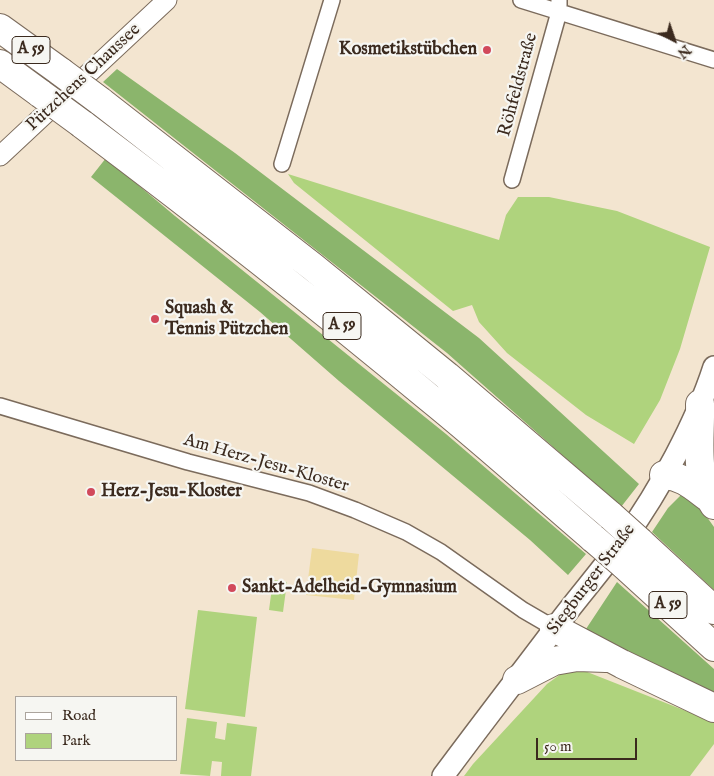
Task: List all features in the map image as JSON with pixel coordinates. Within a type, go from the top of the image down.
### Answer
[{"type":"highway","name":"A 59","points":[[0,28],[100,101],[305,260],[440,370],[611,516],[714,610]]},
{"type":"highway","name":"A 59","points":[[0,64],[189,205],[293,286],[429,397],[623,564],[714,647]]},
{"type":"highway","points":[[700,404],[701,434],[698,462],[711,502]]},
{"type":"highway","points":[[664,475],[675,475],[684,478],[711,502]]},
{"type":"highway","points":[[554,628],[714,708]]},
{"type":"highway","points":[[517,680],[559,660],[577,657],[613,659]]},
{"type":"main road","name":"Siegburger Straße","points":[[443,776],[517,680],[554,628],[625,539],[664,475],[700,404],[714,367]]},
{"type":"street","name":"Pützchens Chaussee","points":[[0,156],[167,0]]},
{"type":"street","points":[[282,164],[332,0]]},
{"type":"street","points":[[521,0],[559,6],[714,60]]},
{"type":"street","name":"Röhfeldstraße","points":[[512,180],[559,6]]},
{"type":"street","name":"Am Herz-Jesu-Kloster","points":[[0,406],[188,462],[309,493],[355,510],[406,532],[441,552],[523,610],[554,628]]},
{"type":"green space","points":[[117,69],[235,153],[479,338],[639,484],[621,507],[447,353],[103,82]]},
{"type":"green space","points":[[106,158],[175,216],[446,434],[586,554],[568,575],[530,540],[339,381],[260,312],[91,177]]},
{"type":"green space","points":[[288,174],[499,240],[506,215],[518,197],[549,197],[617,211],[710,247],[680,349],[660,400],[634,444],[586,415],[507,353],[479,322],[472,305],[453,311],[294,183]]},
{"type":"green space","points":[[687,489],[714,527],[714,590],[652,532],[668,508]]},
{"type":"green space","points":[[273,580],[287,582],[283,612],[269,610]]},
{"type":"green space","points":[[617,582],[714,669],[714,697],[649,662],[584,632]]},
{"type":"green space","points":[[198,610],[257,617],[245,717],[185,709]]},
{"type":"green space","points":[[572,666],[714,722],[714,744],[690,776],[464,776],[547,684]]},
{"type":"green space","points":[[187,718],[217,722],[215,738],[225,740],[227,723],[257,727],[251,776],[221,776],[222,762],[212,761],[210,776],[180,774]]},
{"type":"sand","points":[[312,548],[359,554],[354,600],[306,595]]},
{"type":"place","name":"Kosmetikstübchen","points":[[487,50]]},
{"type":"place","name":"Squash & Tennis Pützchen","points":[[155,319]]},
{"type":"place","name":"Herz-Jesu-Kloster","points":[[91,492]]},
{"type":"place","name":"Sankt-Adelheid-Gymnasium","points":[[232,588]]}]
